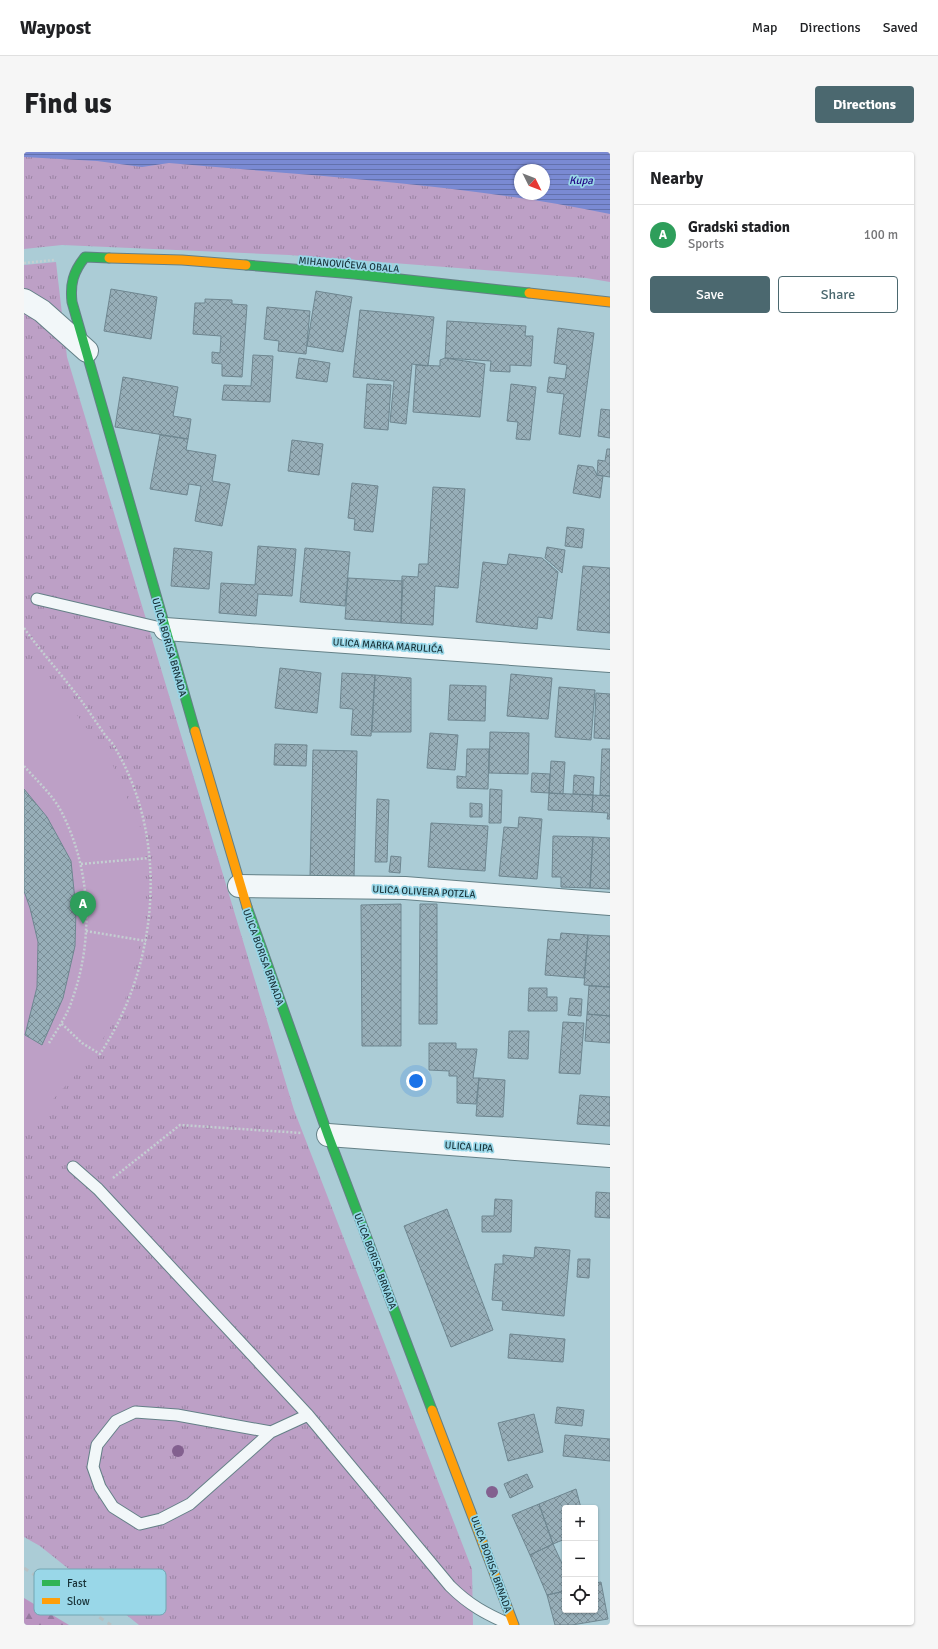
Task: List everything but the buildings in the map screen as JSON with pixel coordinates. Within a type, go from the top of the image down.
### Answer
[{"type":"street","name":"MIHANOVIĆEVA OBALA","points":[[85,257],[182,260],[354,274],[610,302]]},
{"type":"street","name":"ULICA BORISA BRNADA","points":[[85,257],[76,266],[71,278],[70,302],[87,351],[239,886],[328,1135],[514,1625]]},
{"type":"street","points":[[24,300],[42,311],[87,351]]},
{"type":"street","name":"ULICA MARKA MARULIĆA","points":[[165,629],[610,661]]},
{"type":"street","name":"ULICA OLIVERA POTZLA","points":[[239,886],[405,888],[610,904]]},
{"type":"street","name":"ULICA LIPA","points":[[328,1135],[610,1156]]},
{"type":"lane","points":[[37,599],[165,629]]},
{"type":"lane","points":[[73,1167],[98,1189],[308,1415],[450,1586],[464,1600],[479,1610],[511,1625]]},
{"type":"lane","points":[[271,1432],[184,1416],[135,1412],[116,1421],[97,1445],[93,1467],[100,1487],[113,1507],[140,1524],[161,1519],[190,1504],[271,1432],[308,1415]]},
{"type":"path","points":[[24,628],[72,689],[113,745],[128,772],[144,825],[149,858],[150,901],[146,941],[132,993],[115,1031],[100,1054],[82,1044],[61,1023]]},
{"type":"path","points":[[24,766],[60,809],[72,836],[81,864],[86,896],[86,931],[80,970],[72,1001],[49,1043]]},
{"type":"path","points":[[81,864],[149,858]]},
{"type":"path","points":[[86,931],[146,941]]},
{"type":"path","points":[[98,1189],[180,1125],[328,1135]]},
{"type":"green space","points":[[24,152],[610,152],[610,282],[586,278],[289,255],[62,245],[24,249]]},
{"type":"green space","points":[[56,262],[67,357],[294,1110],[472,1569],[473,1625],[139,1625],[126,1615],[166,1615],[166,1569],[69,1569],[40,1546],[24,1537],[24,265]]},
{"type":"green space","points":[[24,658],[64,698],[110,759],[140,827],[146,893],[138,955],[122,1009],[90,1059],[24,1131]]},
{"type":"green space","points":[[24,1598],[34,1604],[34,1615],[52,1615],[69,1625],[24,1625]]},
{"type":"water","name":"Kupa","points":[[24,152],[610,152],[610,214],[531,200],[550,200],[550,164],[514,164],[514,197],[446,188],[335,177],[169,163],[142,167],[97,161],[24,157]]},
{"type":"railway","points":[[24,1568],[34,1575]]},
{"type":"railway","points":[[96,1615],[111,1625]]},
{"type":"traffic: fast","points":[[109,258],[85,257],[73,278],[72,302],[195,731]]},
{"type":"traffic: fast","points":[[246,265],[354,274],[529,293]]},
{"type":"traffic: fast","points":[[247,907],[328,1135],[432,1410]]},
{"type":"traffic: slow","points":[[109,258],[182,260],[246,265]]},
{"type":"traffic: slow","points":[[529,293],[610,302]]},
{"type":"traffic: slow","points":[[195,731],[247,907]]},
{"type":"traffic: slow","points":[[432,1410],[514,1625]]},
{"type":"place","name":"Gradski stadion","points":[[83,924]]}]
